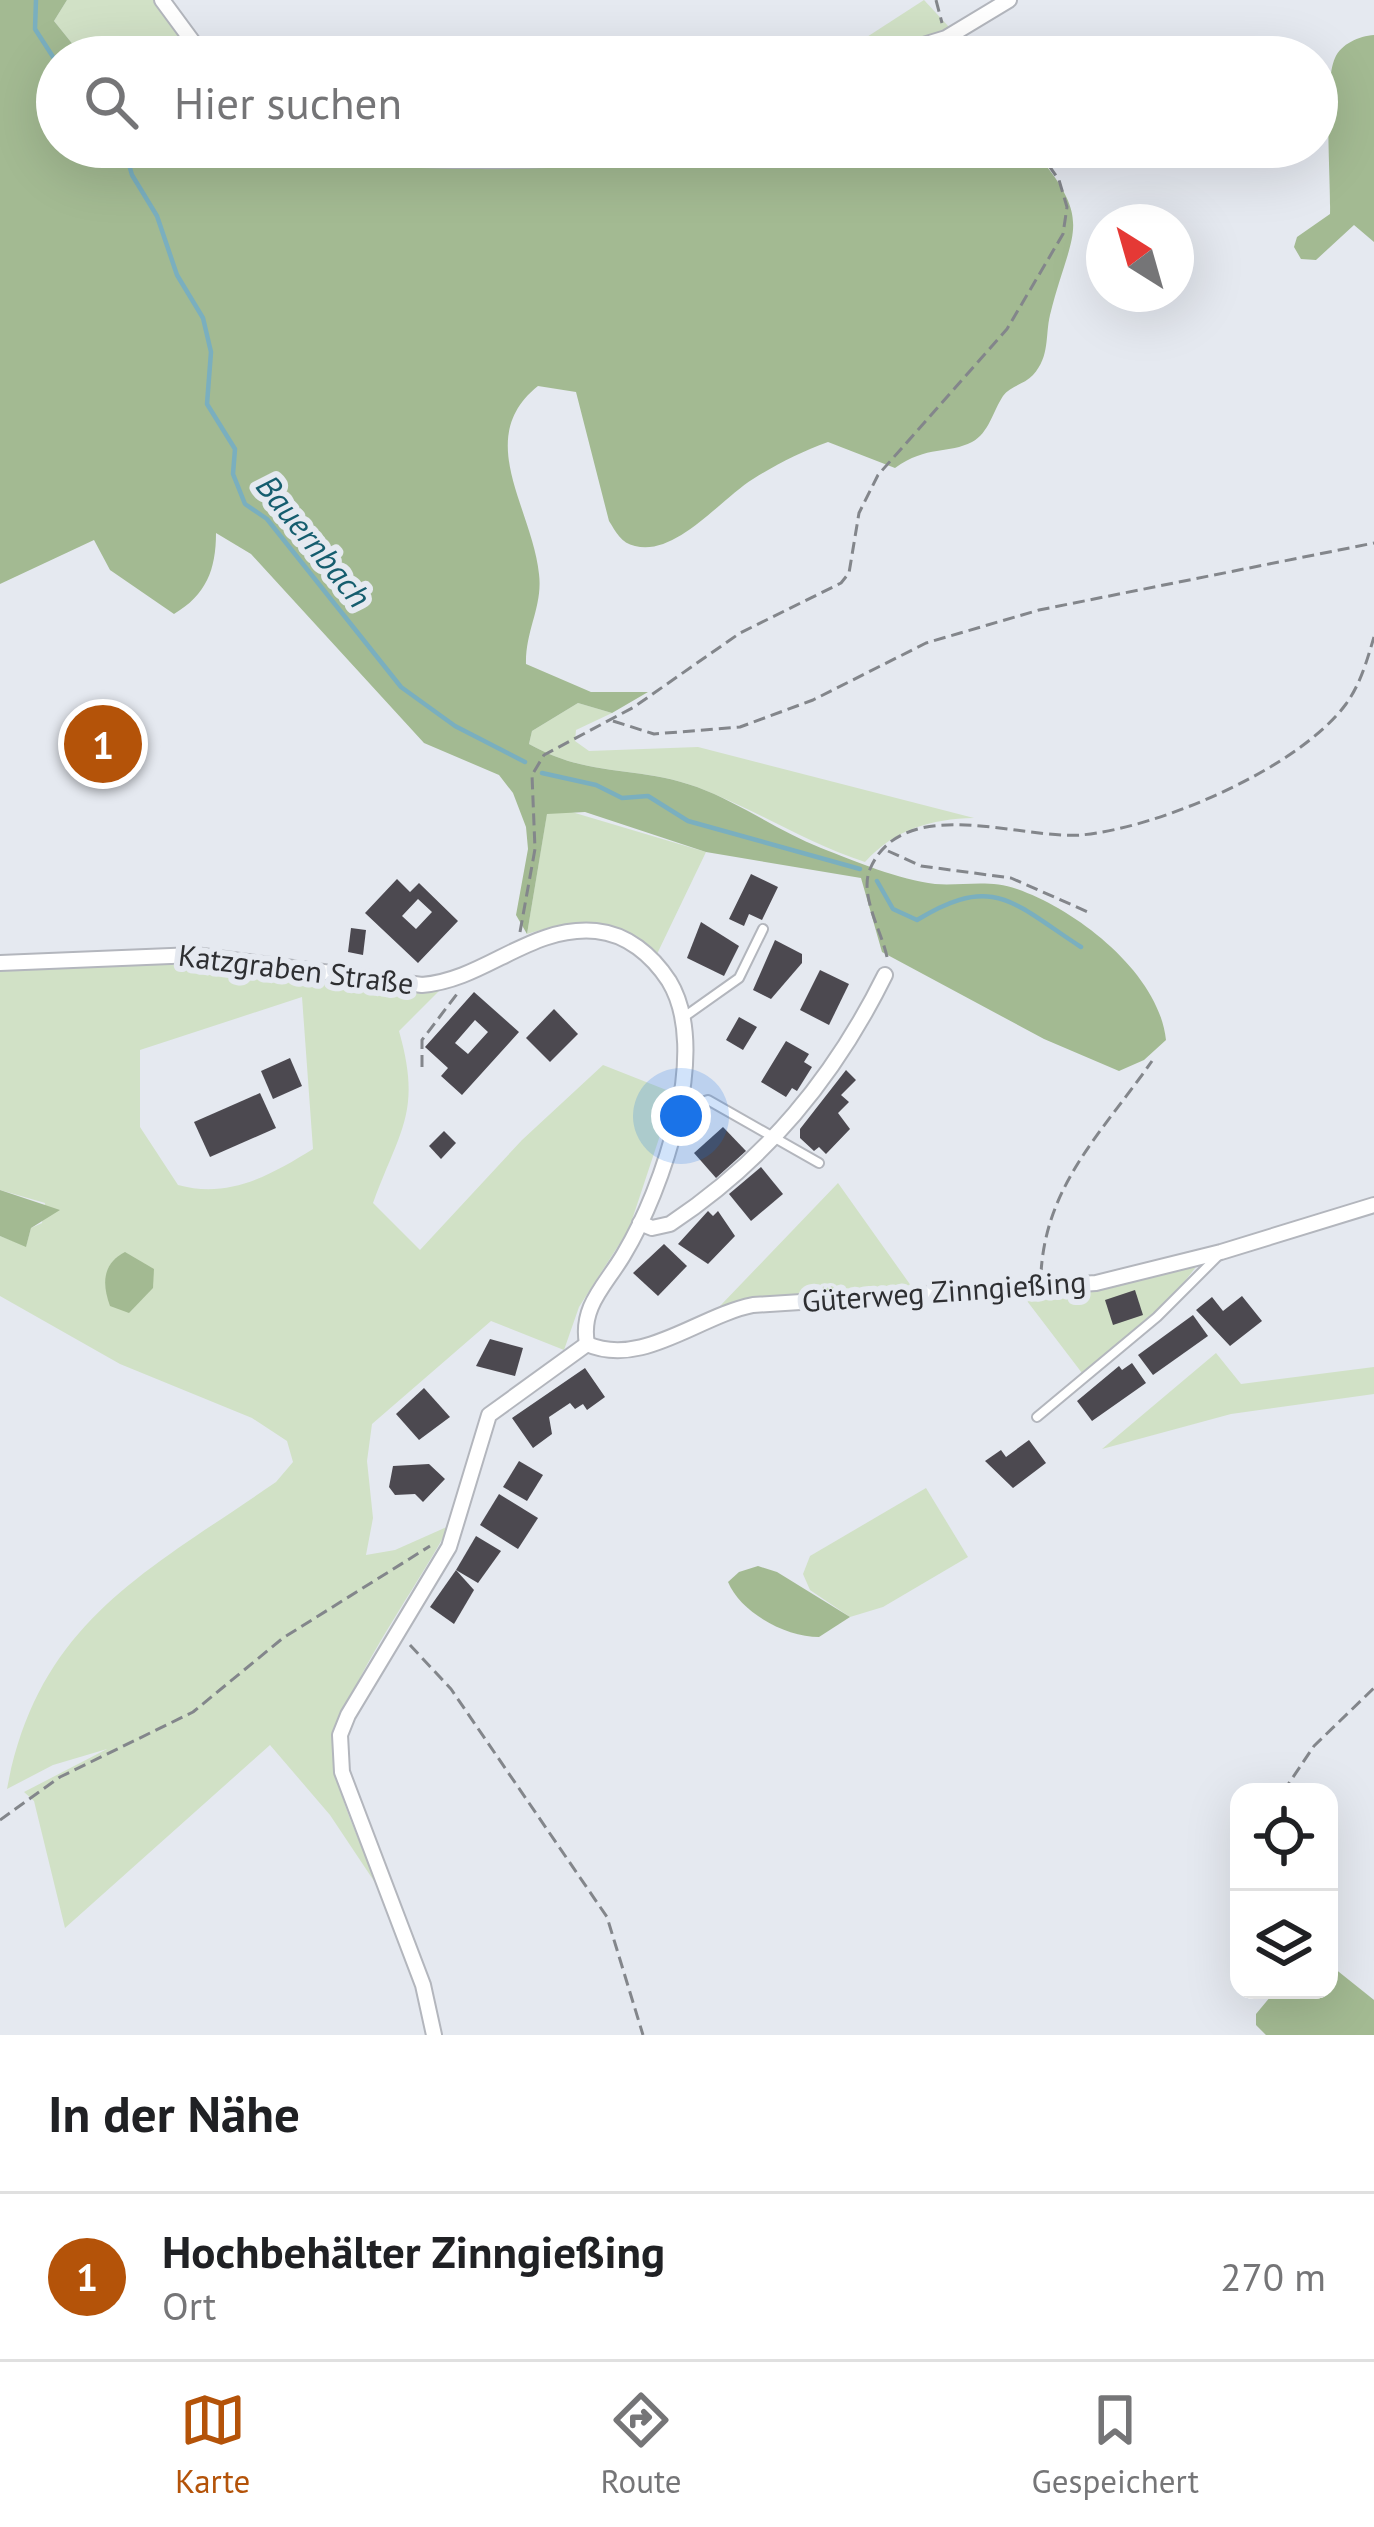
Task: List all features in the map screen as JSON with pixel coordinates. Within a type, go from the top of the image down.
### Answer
[{"type":"street","points":[[161,0],[188,36]]},
{"type":"street","points":[[949,36],[1009,0]]},
{"type":"street","name":"Katzgraben Straße","points":[[0,963],[195,955],[278,962],[383,982],[456,980],[524,945],[573,931],[617,936],[664,973],[683,1018],[686,1058],[677,1110],[640,1223],[586,1312],[586,1344]]},
{"type":"street","points":[[640,1223],[652,1228],[670,1224],[778,1136],[820,1084],[885,975]]},
{"type":"street","name":"Güterweg Zinngießing","points":[[586,1344],[603,1351],[637,1350],[710,1316],[752,1305],[1042,1290],[1220,1252],[1374,1205]]},
{"type":"street","points":[[434,2035],[423,1985],[350,1796],[339,1753],[348,1715],[448,1547],[489,1414],[586,1344]]},
{"type":"lane","points":[[683,1018],[740,978],[763,929]]},
{"type":"lane","points":[[677,1110],[709,1100],[819,1163]]},
{"type":"lane","points":[[1036,1417],[1157,1317],[1220,1252]]},
{"type":"path","points":[[936,0],[945,36]]},
{"type":"path","points":[[524,945],[520,923],[535,849],[532,775],[558,743],[612,720],[740,633],[841,583],[849,573],[859,513],[878,475],[1007,329],[1063,234],[1067,206],[1051,168]]},
{"type":"path","points":[[612,720],[654,734],[740,727],[813,700],[926,643],[1039,610],[1374,543]]},
{"type":"path","points":[[885,975],[888,958],[866,882],[870,867],[886,849],[950,822],[1082,835],[1154,817],[1230,786],[1303,745],[1346,703],[1374,637]]},
{"type":"path","points":[[1366,664],[1374,662]]},
{"type":"path","points":[[886,849],[921,866],[1011,878],[1046,889],[1088,912]]},
{"type":"path","points":[[422,1067],[422,1040],[455,1001],[456,980]]},
{"type":"path","points":[[1042,1290],[1043,1240],[1060,1191],[1152,1061]]},
{"type":"path","points":[[0,1820],[60,1777],[193,1712],[284,1638],[346,1603],[422,1549],[436,1544],[448,1547]]},
{"type":"path","points":[[396,1632],[451,1690],[607,1917],[644,2035]]},
{"type":"path","points":[[1289,1783],[1314,1746],[1374,1688]]},
{"type":"green space","points":[[0,0],[67,0],[54,21],[66,36],[36,36],[36,168],[1048,168],[1065,194],[1073,228],[1042,361],[1030,378],[1003,396],[987,427],[972,442],[917,456],[895,468],[828,442],[753,479],[682,535],[650,547],[635,546],[622,540],[609,521],[576,392],[538,386],[519,406],[508,451],[540,586],[526,664],[591,692],[648,692],[612,713],[578,703],[532,731],[529,744],[572,762],[697,787],[805,841],[892,874],[935,884],[996,884],[1040,899],[1089,928],[1132,968],[1160,1015],[1166,1040],[1144,1060],[1119,1071],[1044,1039],[882,952],[861,878],[706,852],[585,812],[547,814],[527,934],[516,915],[528,849],[526,827],[513,793],[499,775],[424,743],[251,554],[216,533],[207,580],[194,599],[174,614],[110,570],[94,540],[0,584]]},
{"type":"green space","points":[[67,0],[154,0],[181,36],[66,36],[54,21]]},
{"type":"green space","points":[[924,0],[949,27],[929,36],[868,36]]},
{"type":"green space","points":[[1374,35],[1374,242],[1354,225],[1316,260],[1301,259],[1294,247],[1297,237],[1330,214],[1329,168],[1338,168],[1338,54],[1362,37]]},
{"type":"green space","points":[[578,703],[612,713],[576,730],[575,741],[589,751],[698,747],[974,818],[915,828],[889,841],[865,862],[697,787],[572,762],[529,744],[532,731]]},
{"type":"green space","points":[[565,810],[706,852],[657,954],[626,933],[595,924],[563,925],[527,934],[547,813]]},
{"type":"green space","points":[[195,960],[295,970],[408,992],[440,990],[399,1031],[408,1102],[373,1203],[420,1250],[522,1140],[603,1065],[674,1093],[629,1229],[579,1307],[564,1350],[491,1321],[372,1424],[367,1461],[373,1518],[366,1555],[395,1550],[449,1526],[362,1675],[337,1735],[334,1758],[341,1791],[380,1890],[330,1815],[270,1745],[65,1928],[34,1801],[24,1792],[107,1749],[53,1765],[7,1789],[22,1731],[44,1683],[72,1642],[143,1574],[276,1482],[293,1462],[287,1441],[252,1418],[120,1364],[0,1296],[0,1236],[26,1246],[31,1228],[42,1223],[45,1203],[0,1190],[0,968]],"holes":[[[302,997],[313,1149],[265,1176],[232,1187],[178,1185],[140,1127],[140,1050]]]},
{"type":"green space","points":[[838,1183],[914,1290],[767,1297],[720,1306]]},
{"type":"green space","points":[[0,1190],[60,1210],[31,1228],[26,1247],[0,1236]]},
{"type":"green space","points":[[125,1252],[154,1269],[153,1288],[129,1313],[110,1306],[105,1282],[112,1262]]},
{"type":"green space","points":[[1196,1267],[1169,1301],[1082,1373],[1024,1297],[1074,1294]]},
{"type":"green space","points":[[1216,1353],[1241,1384],[1374,1367],[1374,1394],[1231,1414],[1102,1449]]},
{"type":"green space","points":[[926,1488],[968,1557],[883,1607],[850,1617],[810,1590],[803,1574],[810,1556]]},
{"type":"green space","points":[[758,1566],[777,1572],[850,1617],[819,1637],[793,1633],[766,1621],[743,1604],[728,1582],[739,1572]]},
{"type":"green space","points":[[1338,1971],[1374,2000],[1374,2035],[1266,2035],[1256,2025],[1256,2014],[1268,1999],[1338,1999]]},
{"type":"building","points":[[125,706],[147,742],[82,782],[60,747]]},
{"type":"building","points":[[751,874],[778,887],[762,920],[749,914],[744,926],[729,919]]},
{"type":"building","points":[[397,879],[410,892],[419,883],[458,921],[418,963],[365,913]],"holes":[[[418,899],[432,912],[416,929],[402,916]]]},
{"type":"building","points":[[701,922],[739,946],[724,976],[687,958]]},
{"type":"building","points":[[351,928],[366,930],[363,955],[348,952]]},
{"type":"building","points":[[775,940],[802,954],[802,963],[771,999],[753,990]]},
{"type":"building","points":[[820,970],[849,984],[829,1025],[800,1010]]},
{"type":"building","points":[[474,992],[519,1032],[462,1095],[441,1076],[448,1068],[425,1047]],"holes":[[[475,1020],[488,1032],[468,1054],[455,1043]]]},
{"type":"building","points":[[554,1009],[578,1034],[550,1062],[526,1038]]},
{"type":"building","points":[[739,1017],[757,1027],[743,1050],[726,1040]]},
{"type":"building","points":[[786,1041],[809,1054],[804,1062],[812,1067],[797,1091],[792,1088],[786,1097],[761,1082]]},
{"type":"building","points":[[290,1058],[302,1086],[273,1099],[261,1071]]},
{"type":"building","points":[[846,1070],[856,1080],[841,1095],[849,1102],[838,1113],[850,1129],[826,1154],[819,1147],[814,1151],[800,1138],[800,1129]]},
{"type":"building","points":[[260,1093],[276,1128],[210,1157],[194,1122]]},
{"type":"building","points":[[723,1127],[746,1151],[716,1178],[694,1153]]},
{"type":"building","points":[[444,1131],[456,1143],[441,1159],[429,1146]]},
{"type":"building","points":[[761,1167],[783,1194],[751,1221],[729,1194]]},
{"type":"building","points":[[708,1211],[713,1216],[718,1211],[735,1236],[708,1264],[678,1244]]},
{"type":"building","points":[[664,1244],[687,1266],[658,1296],[633,1273]]},
{"type":"building","points":[[1135,1290],[1143,1315],[1113,1325],[1105,1300]]},
{"type":"building","points":[[1242,1296],[1262,1321],[1230,1346],[1196,1310],[1212,1297],[1223,1311]]},
{"type":"building","points":[[1193,1315],[1208,1336],[1153,1375],[1138,1355]]},
{"type":"building","points":[[490,1339],[523,1348],[515,1376],[476,1366]]},
{"type":"building","points":[[1132,1363],[1146,1383],[1092,1421],[1077,1401],[1119,1366],[1122,1370]]},
{"type":"building","points":[[585,1368],[605,1397],[587,1410],[583,1404],[575,1409],[570,1403],[549,1417],[552,1434],[533,1448],[512,1418]]},
{"type":"building","points":[[424,1388],[450,1417],[419,1440],[396,1414]]},
{"type":"building","points":[[1029,1440],[1046,1463],[1013,1488],[985,1461],[1001,1450],[1006,1457]]},
{"type":"building","points":[[519,1461],[543,1475],[527,1501],[503,1487]]},
{"type":"building","points":[[429,1464],[445,1479],[423,1502],[415,1494],[395,1495],[389,1487],[393,1466]]},
{"type":"building","points":[[499,1494],[538,1518],[518,1549],[480,1525]]},
{"type":"building","points":[[476,1536],[501,1551],[478,1583],[456,1570]]},
{"type":"building","points":[[456,1570],[474,1590],[454,1624],[430,1607]]},
{"type":"waterway","name":"Bauernbach","points":[[36,0],[35,29],[40,36]]},
{"type":"waterway","name":"Bauernbach","points":[[130,168],[157,216],[177,275],[203,318],[211,352],[207,404],[235,449],[233,474],[245,504],[267,519],[401,687],[455,726],[525,762]]},
{"type":"waterway","name":"Bauernbach","points":[[542,773],[596,785],[622,798],[648,796],[688,821],[860,869]]},
{"type":"waterway","name":"Bauernbach","points":[[877,881],[893,909],[917,920],[943,906],[985,896],[1020,907],[1081,947]]},
{"type":"place","name":"Hochbehälter Zinngießing","points":[[103,744]]}]
